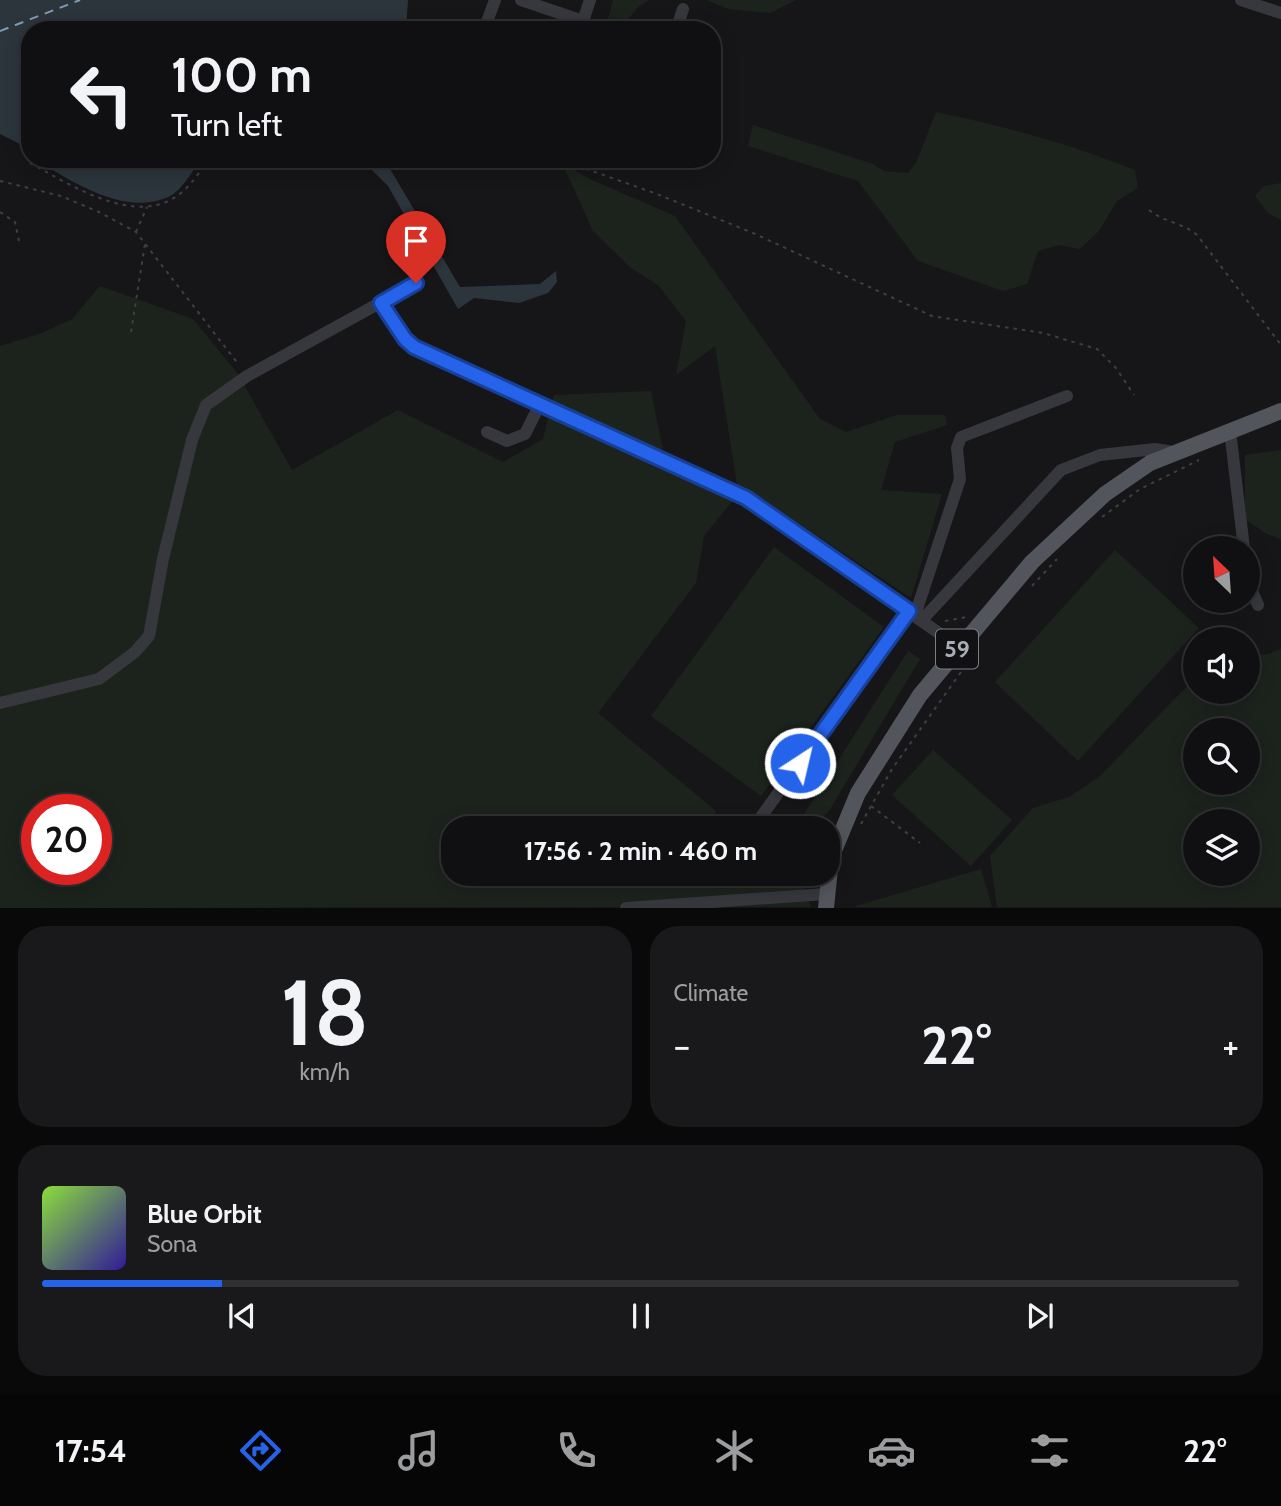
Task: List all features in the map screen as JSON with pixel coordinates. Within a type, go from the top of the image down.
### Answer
[{"type":"main road","name":"59","points":[[826,901],[831,858],[858,793],[920,695],[959,647],[1071,522],[1118,484],[1174,452],[1281,411]]},
{"type":"lane","points":[[487,21],[495,0]]},
{"type":"lane","points":[[521,0],[572,21]]},
{"type":"lane","points":[[583,21],[590,0]]},
{"type":"lane","points":[[1241,0],[1281,13]]},
{"type":"lane","points":[[679,21],[683,9]]},
{"type":"lane","points":[[0,703],[99,679],[135,652],[149,636],[163,559],[198,418],[206,405],[247,376],[416,283]]},
{"type":"lane","points":[[381,303],[405,339],[414,347],[746,498],[959,647]]},
{"type":"lane","points":[[915,615],[960,479],[957,448],[961,437],[1067,396]]},
{"type":"lane","points":[[487,432],[508,441],[525,434],[539,406]]},
{"type":"lane","points":[[1230,431],[1243,536]]},
{"type":"lane","points":[[762,816],[915,615],[1061,470],[1100,455],[1155,449],[1174,452]]},
{"type":"lane","points":[[626,908],[826,901]]},
{"type":"path","points":[[39,168],[86,193],[130,205],[148,206],[165,203],[182,192],[202,168]]},
{"type":"path","points":[[584,168],[753,233],[932,316],[1044,333],[1097,349],[1116,368],[1135,395]]},
{"type":"path","points":[[0,181],[61,196],[136,232],[247,376]]},
{"type":"path","points":[[136,232],[148,206]]},
{"type":"path","points":[[1149,210],[1161,220],[1181,225],[1198,235],[1281,345]]},
{"type":"path","points":[[0,212],[15,222],[19,241]]},
{"type":"path","points":[[131,332],[145,243]]},
{"type":"path","points":[[1094,524],[1140,489],[1203,458]]},
{"type":"path","points":[[1029,589],[1058,559]]},
{"type":"path","points":[[862,824],[910,742],[982,644]]},
{"type":"path","points":[[858,793],[920,843]]},
{"type":"shaded area","points":[[0,0],[408,0],[407,21],[21,21],[21,144],[0,134]]},
{"type":"shaded area","points":[[613,0],[650,0],[639,6],[626,21],[607,21]]},
{"type":"shaded area","points":[[707,0],[796,0],[770,13],[728,9]]},
{"type":"shaded area","points":[[936,112],[1037,136],[1135,170],[1138,188],[1117,201],[1099,231],[1080,249],[1059,245],[1038,251],[1027,284],[1003,291],[918,261],[858,181],[748,146],[753,125],[873,164],[884,171],[908,173],[916,163]]},
{"type":"shaded area","points":[[50,168],[195,168],[174,193],[153,202],[117,200]]},
{"type":"shaded area","points":[[370,168],[390,168],[460,287],[540,284],[556,271],[557,282],[548,293],[519,303],[474,298],[458,309],[388,186]]},
{"type":"shaded area","points":[[564,168],[571,168],[675,216],[820,419],[846,432],[897,415],[945,415],[947,425],[895,442],[881,490],[942,494],[911,598],[744,487],[704,536],[696,583],[598,713],[716,811],[714,816],[441,816],[441,886],[804,886],[811,907],[0,908],[0,346],[42,333],[72,319],[100,286],[193,319],[238,374],[292,470],[398,410],[503,462],[543,439],[554,395],[651,391],[664,455],[737,485],[715,346],[676,375],[686,321],[658,285],[631,268],[593,231]]},
{"type":"shaded area","points":[[1281,183],[1281,220],[1268,213],[1255,196],[1264,186]]},
{"type":"shaded area","points":[[1281,450],[1281,539],[1267,534],[1245,519],[1245,455]]},
{"type":"shaded area","points":[[774,547],[884,627],[761,796],[651,716]]},
{"type":"shaded area","points":[[1115,550],[1198,627],[1183,627],[1183,646],[1078,761],[995,682]]},
{"type":"shaded area","points":[[1281,649],[1281,907],[997,907],[990,856],[1033,808],[1069,797],[1099,777],[1183,690],[1183,704],[1260,704],[1260,655]]},
{"type":"shaded area","points":[[908,651],[920,659],[829,811],[824,816],[803,816]]},
{"type":"shaded area","points":[[933,750],[1012,820],[971,866],[892,795]]},
{"type":"shaded area","points":[[981,869],[992,907],[856,907],[856,906]]},
{"type":"ferry route","points":[[26,21],[80,0]]},
{"type":"ferry route","points":[[0,31],[21,23]]},
{"type":"route","points":[[416,283],[381,303],[395,326],[414,347],[746,498],[909,611],[800,763]]}]
